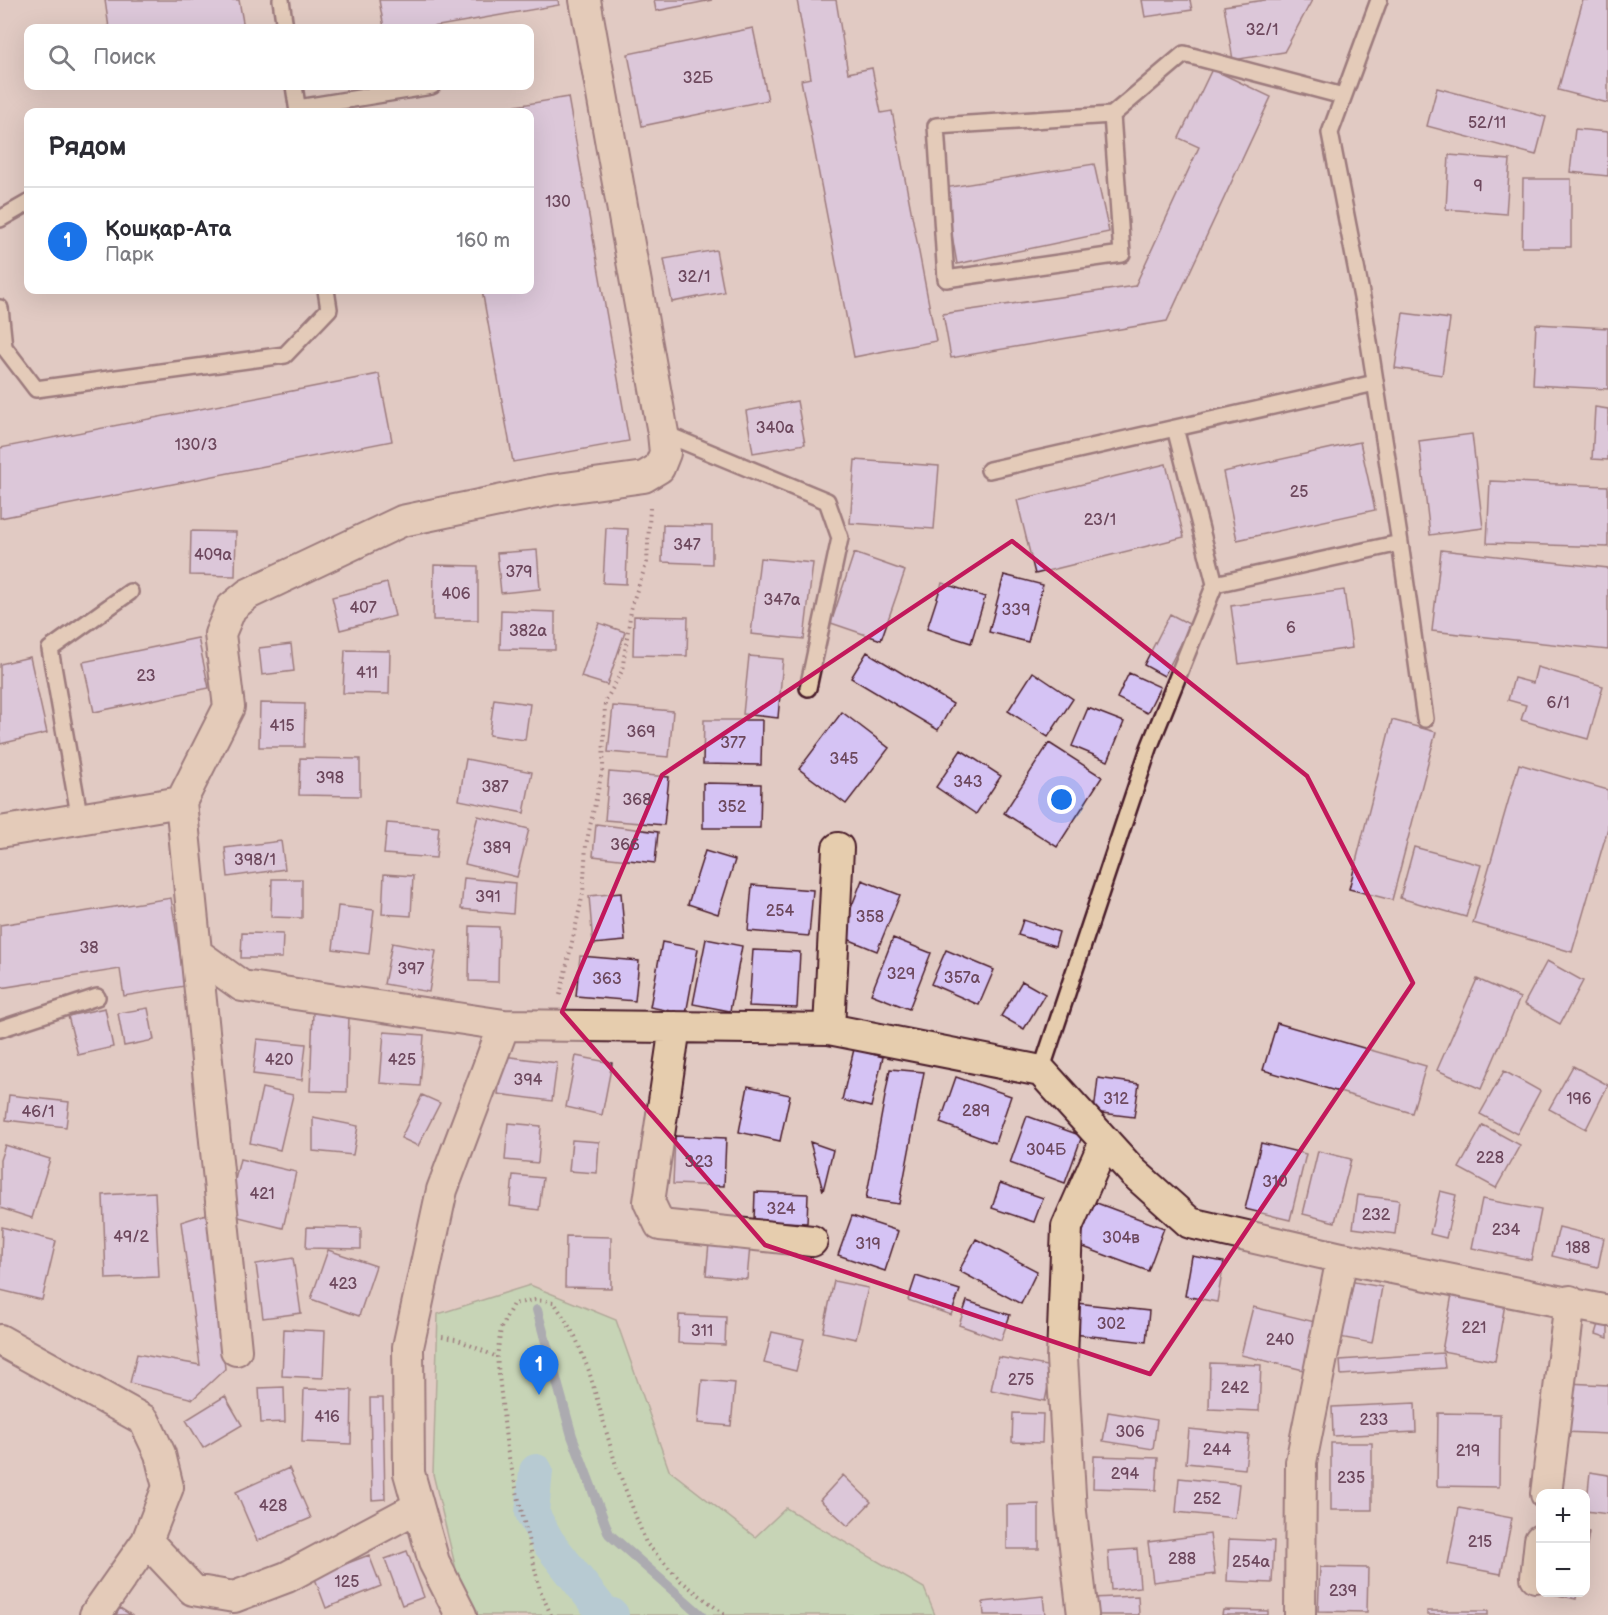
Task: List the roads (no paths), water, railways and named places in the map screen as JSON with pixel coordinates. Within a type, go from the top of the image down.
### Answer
[{"type":"street","points":[[236,1350],[181,802],[229,706],[220,634],[231,608],[248,594],[402,521],[551,490],[645,477],[659,468],[665,453],[663,433],[585,0]]},
{"type":"street","points":[[0,832],[181,802]]},
{"type":"street","points":[[829,1029],[838,848]]},
{"type":"street","points":[[196,953],[242,986],[504,1025],[829,1029],[1041,1071],[1133,1172],[1190,1223],[1342,1258],[1570,1301],[1608,1311]]},
{"type":"street","points":[[462,1615],[434,1562],[409,1473],[408,1347],[442,1190],[504,1025]]},
{"type":"street","points":[[675,1027],[648,1202],[660,1225],[812,1241]]},
{"type":"street","points":[[1083,1615],[1071,1512],[1062,1358],[1067,1227],[1105,1141]]},
{"type":"street","points":[[1300,1615],[1301,1462],[1342,1258]]},
{"type":"street","points":[[1547,1489],[1570,1301]]},
{"type":"street","points":[[0,1340],[144,1420],[160,1454],[168,1487],[147,1541],[95,1615]]},
{"type":"street","points":[[147,1541],[193,1590],[234,1597],[287,1577],[418,1507]]},
{"type":"lane","points":[[281,0],[284,24]]},
{"type":"lane","points":[[1379,0],[1330,133],[1363,303],[1425,719]]},
{"type":"lane","points":[[1112,114],[1122,254],[946,279],[936,126],[1112,114],[1184,54],[1343,96]]},
{"type":"lane","points":[[295,90],[298,108]]},
{"type":"lane","points":[[309,108],[410,90]]},
{"type":"lane","points":[[0,219],[24,205]]},
{"type":"lane","points":[[0,308],[4,347],[36,390],[285,355],[329,309],[327,294]]},
{"type":"lane","points":[[989,470],[1375,383]]},
{"type":"lane","points":[[1041,1071],[1149,748],[1215,584],[1175,428]]},
{"type":"lane","points":[[663,433],[827,501],[840,538],[808,688]]},
{"type":"lane","points":[[1215,584],[1400,543]]},
{"type":"lane","points":[[80,820],[50,649],[130,592]]},
{"type":"lane","points":[[0,1029],[97,997]]},
{"type":"waterway","points":[[537,1310],[572,1436],[609,1534],[701,1615]]},
{"type":"waterway","points":[[536,1471],[532,1513],[548,1542],[603,1612],[612,1615]]},
{"type":"place","name":"Қошқар-Ата","points":[[539,1395]]}]
